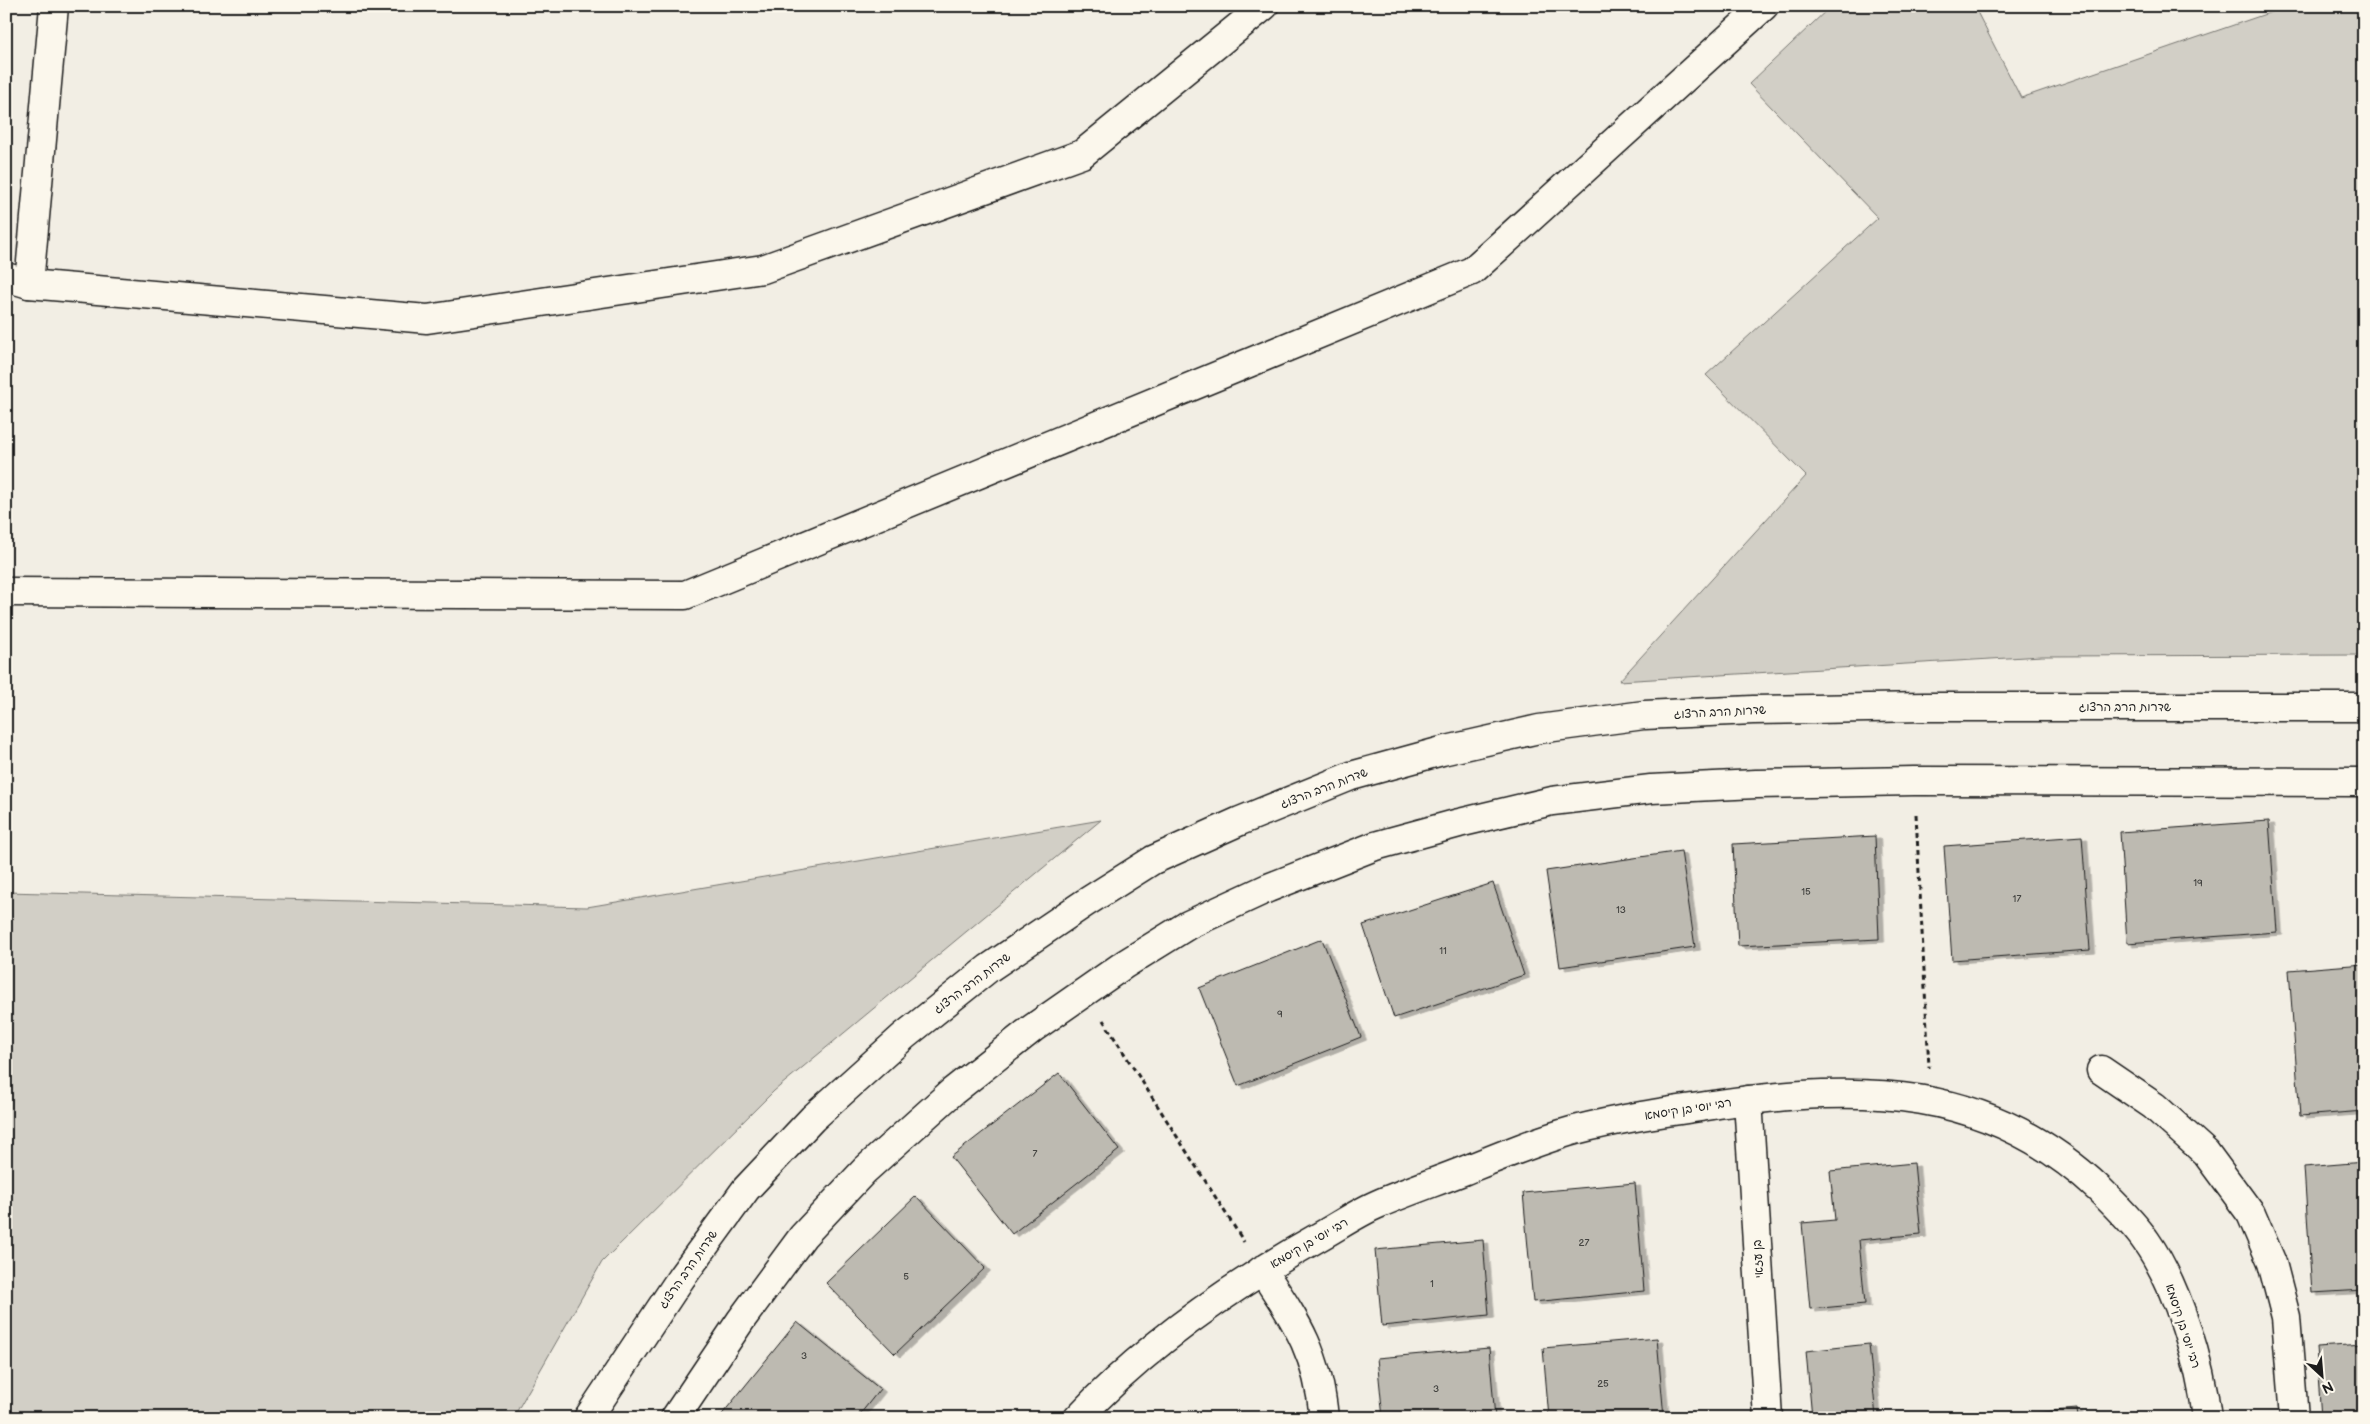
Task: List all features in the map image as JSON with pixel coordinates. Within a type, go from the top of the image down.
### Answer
[{"type":"main road","points":[[54,6],[18,280],[427,319],[763,269],[1082,154],[1264,6]]},
{"type":"main road","points":[[6,592],[685,596],[1472,271],[1764,6]]},
{"type":"main road","name":"שדרות הרב הרצוג","points":[[588,1418],[680,1278],[746,1189],[813,1118],[904,1036],[989,968],[1153,860],[1240,821],[1351,776],[1442,751],[1539,729],[1644,716],[1754,710],[1924,707],[2364,707]]},
{"type":"main road","points":[[675,1418],[741,1320],[802,1236],[864,1170],[952,1092],[1033,1028],[1188,925],[1375,846],[1459,822],[1552,801],[1651,789],[1756,784],[1914,781],[2364,782]]},
{"type":"main road","points":[[2101,1070],[2154,1106],[2206,1153],[2251,1214],[2272,1264],[2286,1317],[2294,1418]]},
{"type":"main road","name":"רבי יוסי בן קיסמא","points":[[1078,1418],[1163,1338],[1262,1270],[1376,1205],[1520,1148],[1575,1130],[1665,1112],[1748,1100],[1788,1095],[1870,1093],[1931,1100],[1977,1114],[2027,1137],[2079,1170],[2118,1207],[2146,1241],[2173,1290],[2206,1401],[2207,1418]]},
{"type":"main road","name":"בן עזאי","points":[[1748,1100],[1768,1418]]},
{"type":"main road","points":[[1262,1270],[1299,1325],[1313,1358],[1322,1392],[1324,1418]]},
{"type":"path","points":[[1914,781],[1931,1100]]},
{"type":"path","points":[[1085,992],[1262,1270]]},
{"type":"shaded area","points":[[1831,6],[1974,6],[2021,98],[2289,6],[2364,6],[2364,655],[2042,656],[1619,681],[1806,476],[1706,375],[1878,218],[1749,84]]},
{"type":"shaded area","points":[[1101,820],[774,1091],[602,1262],[513,1418],[6,1418],[6,892],[587,907]]},
{"type":"building","points":[[2269,821],[2277,932],[2127,943],[2120,832]]},
{"type":"building","points":[[1875,836],[1879,939],[1738,946],[1733,844]]},
{"type":"building","points":[[2082,836],[2090,950],[1952,960],[1944,846]]},
{"type":"building","points":[[1681,851],[1695,947],[1560,967],[1546,871]]},
{"type":"building","points":[[1493,883],[1524,975],[1394,1018],[1363,925]]},
{"type":"building","points":[[1322,939],[1361,1037],[1238,1086],[1199,988]]},
{"type":"building","points":[[2364,964],[2364,1111],[2300,1116],[2289,970]]},
{"type":"building","points":[[1059,1073],[1119,1150],[1012,1234],[951,1157]]},
{"type":"building","points":[[2364,1162],[2364,1290],[2312,1293],[2304,1167]]},
{"type":"building","points":[[1914,1163],[1921,1234],[1859,1240],[1865,1304],[1810,1309],[1802,1223],[1835,1220],[1830,1171]]},
{"type":"building","points":[[1635,1183],[1644,1291],[1533,1302],[1523,1193]]},
{"type":"building","points":[[916,1196],[985,1268],[895,1354],[826,1283]]},
{"type":"building","points":[[1483,1240],[1489,1315],[1382,1326],[1375,1250]]},
{"type":"building","points":[[797,1322],[880,1389],[857,1418],[719,1418]]},
{"type":"building","points":[[1657,1338],[1664,1418],[1549,1418],[1543,1348]]},
{"type":"building","points":[[1869,1344],[1876,1418],[1812,1418],[1806,1351]]},
{"type":"building","points":[[2364,1344],[2364,1418],[2321,1418],[2316,1347]]},
{"type":"building","points":[[1489,1348],[1495,1418],[1383,1418],[1377,1358]]},
{"type":"building","points":[[2077,1409],[2078,1418],[2021,1418],[2020,1414]]}]
